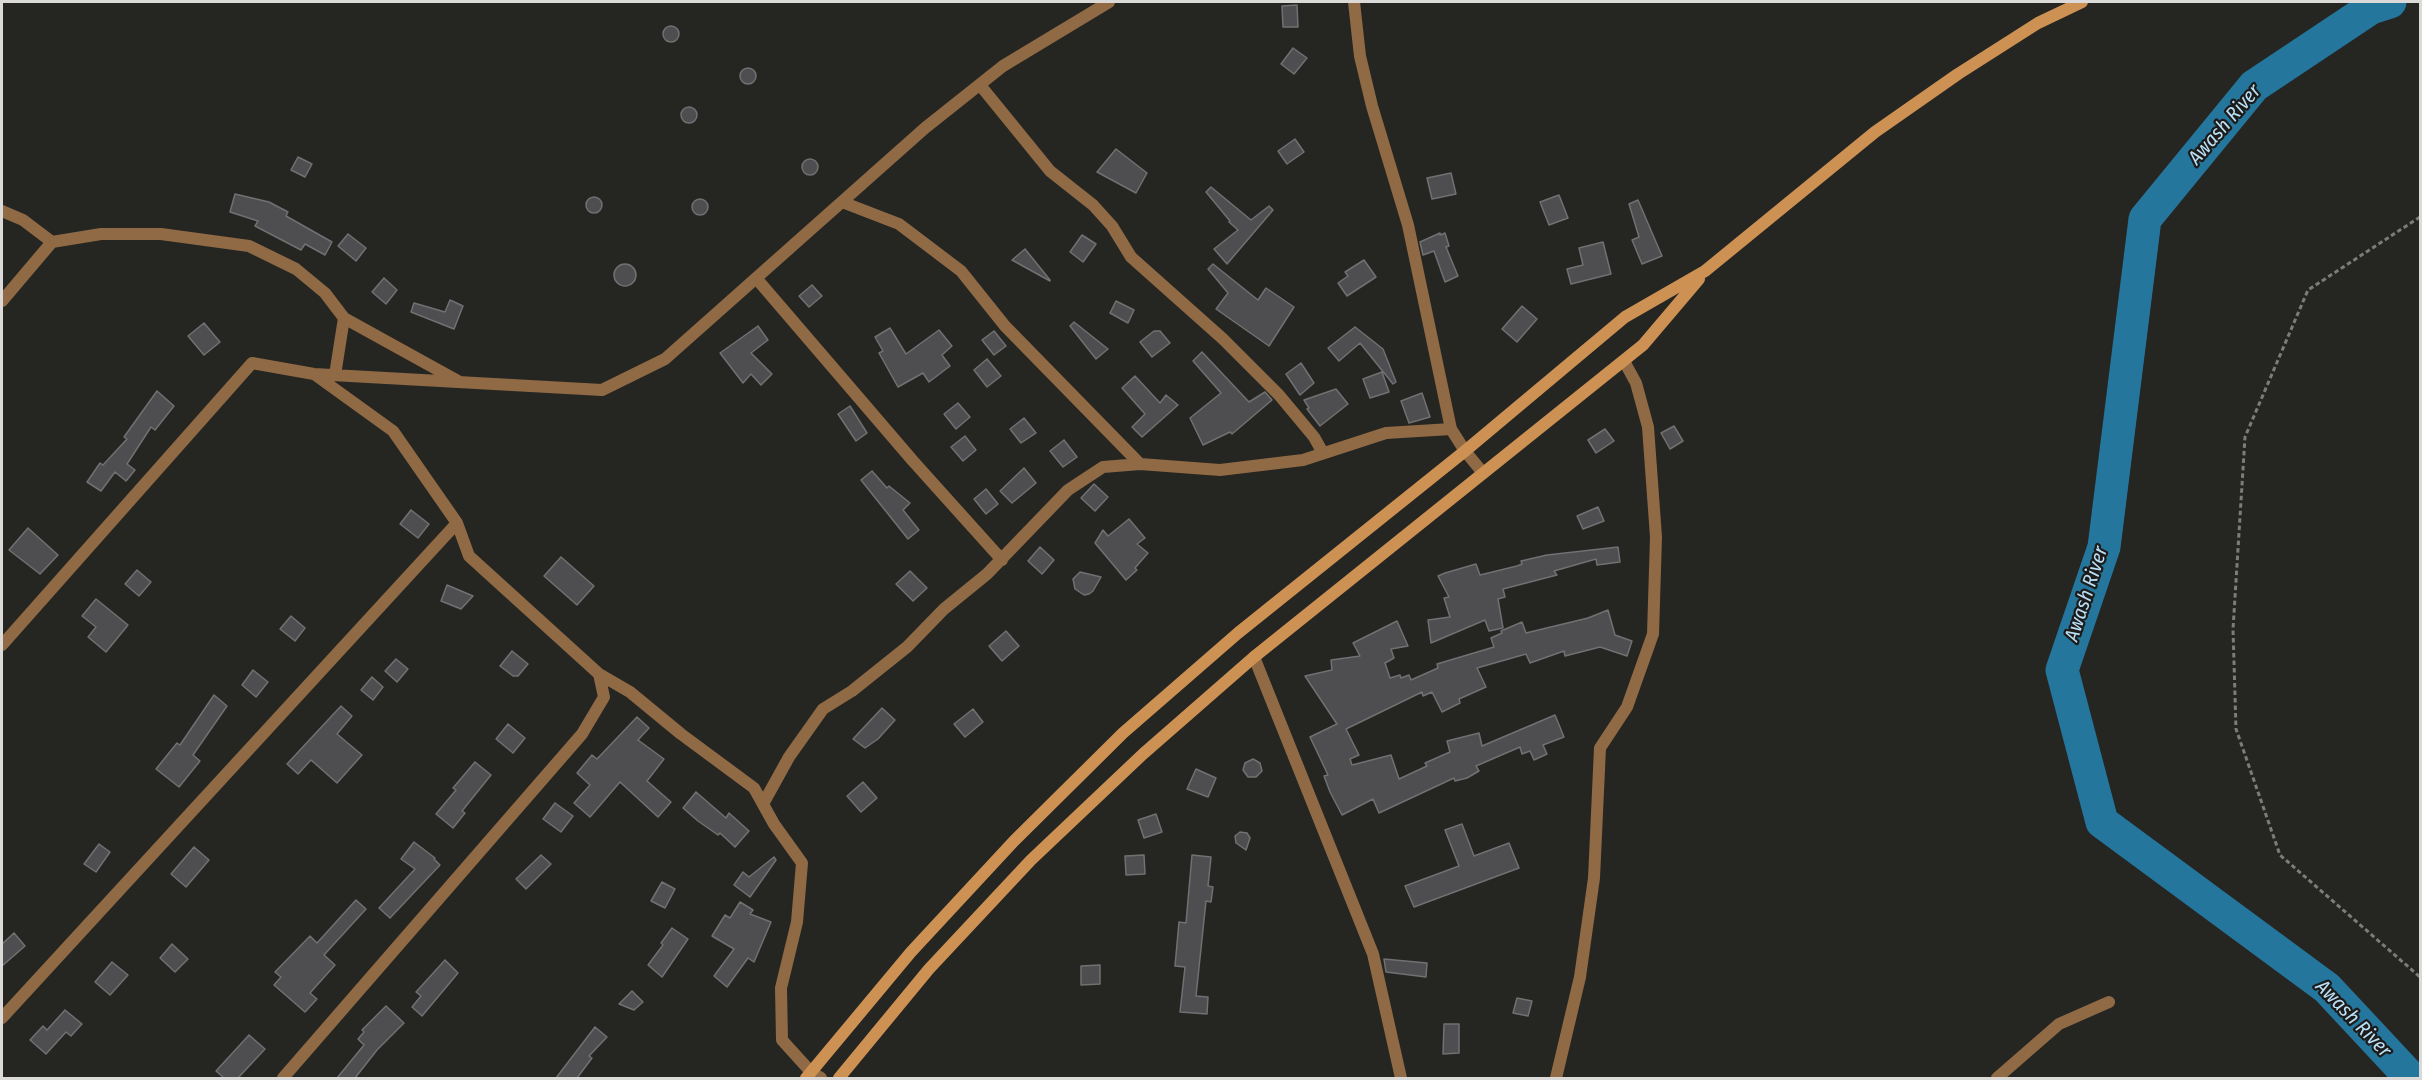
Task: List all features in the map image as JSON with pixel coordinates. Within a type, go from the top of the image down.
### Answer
[{"type":"main road","points":[[813,1076],[911,952],[1014,841],[1123,733],[1238,633],[1465,451],[1625,317],[1705,271],[1875,132],[1958,74],[2038,23],[2082,2]]},
{"type":"main road","points":[[839,1078],[929,969],[1031,860],[1143,754],[1254,657],[1643,345],[1705,271]]},
{"type":"street","points":[[2,645],[252,363],[314,374],[602,390],[665,359],[925,128],[1003,66],[1109,2]]},
{"type":"street","points":[[1354,2],[1360,56],[1372,106],[1408,225],[1451,429],[1483,473]]},
{"type":"street","points":[[980,85],[1050,171],[1093,205],[1131,257],[1223,339],[1279,395],[1314,437],[1323,453]]},
{"type":"street","points":[[842,202],[899,224],[961,271],[1005,326],[1140,464]]},
{"type":"street","points":[[2,211],[23,220],[52,242]]},
{"type":"street","points":[[2,301],[52,242],[101,234],[161,234],[249,246],[296,269],[325,293],[344,318],[461,383]]},
{"type":"street","points":[[756,278],[891,437],[1002,560]]},
{"type":"street","points":[[335,375],[344,318]]},
{"type":"street","points":[[1556,1078],[1580,977],[1594,878],[1600,748],[1627,707],[1653,634],[1656,537],[1648,427],[1636,382],[1624,361]]},
{"type":"street","points":[[314,374],[393,431],[457,523],[469,556],[599,674],[630,692],[681,734],[754,788],[802,863],[798,922],[781,988],[782,1040],[813,1076]]},
{"type":"street","points":[[763,804],[789,757],[822,709],[852,691],[907,647],[944,609],[1002,560],[1068,490],[1103,467],[1140,464],[1220,470],[1303,460],[1386,434],[1451,429]]},
{"type":"street","points":[[2,1018],[457,523]]},
{"type":"street","points":[[1254,657],[1373,954],[1401,1078]]},
{"type":"street","points":[[283,1078],[582,734],[604,697],[599,674]]},
{"type":"street","points":[[1997,1078],[2059,1024],[2109,1002]]},
{"type":"path","points":[[2421,218],[2308,290],[2245,437],[2233,629],[2236,729],[2280,855],[2421,977]]},
{"type":"building","points":[[1297,5],[1298,27],[1283,27],[1282,6]]},
{"type":"building","points":[[671,26],[677,28],[679,34],[677,40],[671,42],[665,40],[663,34],[665,28]]},
{"type":"building","points":[[1293,48],[1307,58],[1294,74],[1281,64]]},
{"type":"building","points":[[748,68],[754,70],[756,76],[754,82],[748,84],[742,82],[740,76],[742,70]]},
{"type":"building","points":[[689,107],[695,109],[697,115],[695,121],[689,123],[683,121],[681,115],[683,109]]},
{"type":"building","points":[[1295,139],[1304,152],[1287,164],[1278,151]]},
{"type":"building","points":[[1116,149],[1147,173],[1136,193],[1097,172]]},
{"type":"building","points":[[298,157],[312,164],[305,177],[291,170]]},
{"type":"building","points":[[810,159],[816,161],[818,167],[816,173],[810,175],[804,173],[802,167],[804,161]]},
{"type":"building","points":[[1451,173],[1456,194],[1432,199],[1427,178]]},
{"type":"building","points":[[1211,187],[1251,220],[1269,206],[1273,210],[1227,264],[1214,249],[1238,230],[1206,192]]},
{"type":"building","points":[[235,194],[269,202],[288,212],[286,216],[332,242],[325,255],[305,244],[301,250],[255,226],[258,221],[230,212]]},
{"type":"building","points":[[1559,195],[1568,218],[1549,225],[1540,202]]},
{"type":"building","points":[[594,197],[600,199],[602,205],[600,211],[594,213],[588,211],[586,205],[588,199]]},
{"type":"building","points":[[700,199],[706,201],[708,207],[706,213],[700,215],[694,213],[692,207],[694,201]]},
{"type":"building","points":[[1638,200],[1662,256],[1642,264],[1632,240],[1639,237],[1629,204]]},
{"type":"building","points":[[1440,233],[1440,235],[1445,233],[1449,246],[1446,247],[1458,276],[1445,282],[1434,251],[1423,255],[1420,242]]},
{"type":"building","points":[[348,234],[366,248],[356,261],[338,246]]},
{"type":"building","points":[[1082,235],[1096,244],[1083,262],[1070,252]]},
{"type":"building","points":[[1603,242],[1611,274],[1571,284],[1567,269],[1583,265],[1579,248]]},
{"type":"building","points":[[1025,249],[1050,280],[1050,281],[1012,260]]},
{"type":"building","points":[[1364,260],[1376,277],[1347,296],[1338,283],[1348,276],[1345,272]]},
{"type":"building","points":[[621,264],[629,264],[636,271],[636,279],[629,286],[621,286],[614,279],[614,271]]},
{"type":"building","points":[[1213,264],[1258,300],[1266,288],[1294,307],[1269,346],[1216,309],[1228,293],[1208,269]]},
{"type":"building","points":[[384,278],[397,290],[386,304],[372,292]]},
{"type":"building","points":[[812,285],[822,296],[809,307],[799,296]]},
{"type":"building","points":[[450,300],[463,306],[454,329],[411,312],[414,303],[445,312]]},
{"type":"building","points":[[1116,301],[1134,310],[1128,323],[1110,313]]},
{"type":"building","points":[[1522,306],[1537,319],[1517,342],[1502,329]]},
{"type":"building","points":[[1074,322],[1108,349],[1096,359],[1070,326]]},
{"type":"building","points":[[204,323],[220,342],[204,355],[188,336]]},
{"type":"building","points":[[758,326],[768,340],[751,353],[772,374],[761,385],[751,374],[743,383],[720,353]]},
{"type":"building","points":[[1355,327],[1383,349],[1396,382],[1393,384],[1360,343],[1339,361],[1328,348]]},
{"type":"building","points":[[890,328],[906,354],[939,330],[952,346],[942,355],[950,366],[929,382],[923,373],[898,387],[879,353],[883,351],[875,337]]},
{"type":"building","points":[[994,331],[1006,346],[994,355],[982,340]]},
{"type":"building","points":[[1154,331],[1160,331],[1170,343],[1152,357],[1140,342]]},
{"type":"building","points":[[1202,352],[1249,402],[1265,392],[1272,400],[1232,434],[1230,432],[1203,445],[1190,418],[1221,393],[1193,361]]},
{"type":"building","points":[[987,359],[1001,376],[987,387],[974,370]]},
{"type":"building","points":[[1301,363],[1314,383],[1300,395],[1286,374]]},
{"type":"building","points":[[1382,372],[1389,392],[1370,398],[1363,379]]},
{"type":"building","points":[[1135,376],[1160,403],[1166,395],[1178,405],[1142,437],[1132,427],[1145,414],[1122,388]]},
{"type":"building","points":[[1336,389],[1348,404],[1320,426],[1307,409],[1309,408],[1304,400]]},
{"type":"building","points":[[157,391],[174,406],[155,430],[151,427],[127,464],[135,470],[126,481],[115,472],[101,491],[87,482],[100,463],[103,465],[127,439],[124,437]]},
{"type":"building","points":[[1422,393],[1430,417],[1409,423],[1401,401]]},
{"type":"building","points":[[958,403],[970,417],[956,429],[944,414]]},
{"type":"building","points":[[850,406],[867,433],[856,441],[838,414]]},
{"type":"building","points":[[1024,418],[1036,433],[1021,443],[1010,429]]},
{"type":"building","points":[[1674,426],[1683,441],[1670,449],[1661,433]]},
{"type":"building","points":[[1605,429],[1614,441],[1596,453],[1588,440]]},
{"type":"building","points":[[965,436],[976,450],[963,461],[951,447]]},
{"type":"building","points":[[1064,440],[1077,457],[1063,467],[1050,451]]},
{"type":"building","points":[[1024,468],[1036,483],[1012,503],[1000,491]]},
{"type":"building","points":[[872,471],[887,488],[889,486],[910,503],[903,510],[919,530],[908,539],[861,480]]},
{"type":"building","points":[[1094,484],[1108,497],[1095,511],[1081,498]]},
{"type":"building","points":[[986,489],[998,504],[986,514],[974,499]]},
{"type":"building","points":[[1598,507],[1604,521],[1583,529],[1577,516]]},
{"type":"building","points":[[411,510],[429,524],[418,538],[400,524]]},
{"type":"building","points":[[1129,519],[1145,538],[1137,544],[1148,553],[1135,568],[1137,570],[1126,580],[1095,543],[1103,530],[1108,536]]},
{"type":"building","points":[[28,528],[58,555],[40,574],[9,550]]},
{"type":"building","points":[[1040,547],[1054,560],[1042,574],[1028,561]]},
{"type":"building","points":[[1618,547],[1620,562],[1597,565],[1596,559],[1554,571],[1557,575],[1503,589],[1505,597],[1498,599],[1503,628],[1489,631],[1485,620],[1431,643],[1428,620],[1450,617],[1444,598],[1449,597],[1438,576],[1476,564],[1480,575],[1517,566],[1522,564],[1521,561],[1547,555]]},
{"type":"building","points":[[561,557],[594,586],[577,605],[544,576]]},
{"type":"building","points":[[137,570],[151,582],[139,596],[125,584]]},
{"type":"building","points":[[910,571],[927,588],[913,601],[896,584]]},
{"type":"building","points":[[1080,572],[1101,577],[1089,594],[1084,595],[1075,589],[1073,579]]},
{"type":"building","points":[[447,585],[473,596],[461,609],[441,601]]},
{"type":"building","points":[[96,599],[128,625],[106,652],[88,637],[96,627],[82,616]]},
{"type":"building","points":[[1608,610],[1615,635],[1632,641],[1627,656],[1600,647],[1565,656],[1564,651],[1530,663],[1526,654],[1477,668],[1486,687],[1459,699],[1460,703],[1442,712],[1432,692],[1423,696],[1422,692],[1346,729],[1359,755],[1350,759],[1352,765],[1391,755],[1399,779],[1427,766],[1425,763],[1450,752],[1447,741],[1479,733],[1482,746],[1555,715],[1564,737],[1543,745],[1547,754],[1534,760],[1530,751],[1522,754],[1520,747],[1476,766],[1479,771],[1467,778],[1455,781],[1454,778],[1379,813],[1373,799],[1342,815],[1330,792],[1324,776],[1328,775],[1310,737],[1337,724],[1305,676],[1332,670],[1331,660],[1360,656],[1353,643],[1397,621],[1408,646],[1391,649],[1394,658],[1385,663],[1390,678],[1409,675],[1411,680],[1438,668],[1437,664],[1494,647],[1491,638],[1522,622],[1526,633],[1588,618]]},
{"type":"building","points":[[291,616],[305,628],[295,641],[280,629]]},
{"type":"building","points":[[1006,631],[1019,646],[1002,661],[989,646]]},
{"type":"building","points":[[512,651],[528,664],[518,676],[513,676],[500,666]]},
{"type":"building","points":[[396,659],[408,669],[397,682],[385,671]]},
{"type":"building","points":[[253,670],[268,682],[256,697],[242,685]]},
{"type":"building","points":[[372,677],[383,687],[373,700],[361,690]]},
{"type":"building","points":[[214,695],[227,706],[193,755],[200,761],[179,787],[156,769],[177,743],[180,745]]},
{"type":"building","points":[[341,706],[352,716],[337,734],[362,755],[337,783],[311,760],[298,774],[287,764]]},
{"type":"building","points":[[882,708],[895,720],[878,739],[865,748],[853,739]]},
{"type":"building","points":[[973,709],[983,722],[965,737],[954,724]]},
{"type":"building","points":[[637,717],[649,728],[638,740],[664,759],[647,781],[671,802],[658,817],[620,782],[590,817],[574,803],[590,785],[577,773],[592,755],[597,759]]},
{"type":"building","points":[[508,724],[525,738],[513,753],[496,739]]},
{"type":"building","points":[[1253,759],[1260,763],[1262,771],[1256,777],[1248,777],[1243,770],[1245,763]]},
{"type":"building","points":[[475,762],[491,775],[462,811],[465,813],[453,828],[436,814],[456,790],[453,788]]},
{"type":"building","points":[[1196,769],[1216,778],[1208,797],[1187,789]]},
{"type":"building","points":[[863,782],[877,798],[861,812],[847,796]]},
{"type":"building","points":[[696,792],[726,818],[729,813],[749,831],[735,847],[720,833],[718,835],[683,808]]},
{"type":"building","points":[[555,803],[573,816],[561,832],[543,819]]},
{"type":"building","points":[[1156,814],[1162,832],[1144,838],[1138,820]]},
{"type":"building","points":[[1462,824],[1474,856],[1509,843],[1519,868],[1414,907],[1405,886],[1459,866],[1445,830]]},
{"type":"building","points":[[1240,832],[1247,833],[1250,838],[1246,850],[1236,843],[1235,836]]},
{"type":"building","points":[[414,842],[435,858],[440,865],[390,918],[379,908],[415,869],[401,859]]},
{"type":"building","points":[[99,844],[110,852],[96,872],[84,864]]},
{"type":"building","points":[[194,847],[209,860],[186,887],[171,874]]},
{"type":"building","points":[[541,855],[551,864],[526,889],[516,879]]},
{"type":"building","points":[[1144,855],[1145,874],[1126,875],[1125,856]]},
{"type":"building","points":[[1192,855],[1211,857],[1208,886],[1213,887],[1211,902],[1206,901],[1196,996],[1208,997],[1207,1014],[1180,1012],[1185,967],[1175,966],[1179,922],[1186,923]]},
{"type":"building","points":[[774,857],[776,860],[750,897],[734,885],[743,872],[749,877]]},
{"type":"building","points":[[662,882],[675,889],[665,908],[651,901]]},
{"type":"building","points":[[356,900],[366,909],[324,955],[335,965],[310,993],[317,999],[305,1012],[274,985],[281,977],[275,972],[310,936],[317,943]]},
{"type":"building","points":[[740,902],[753,910],[750,914],[771,922],[754,962],[748,958],[727,987],[714,976],[734,949],[712,936],[725,915],[730,918]]},
{"type":"building","points":[[672,928],[688,939],[662,977],[648,965]]},
{"type":"building","points":[[14,933],[25,946],[2,966],[2,944]]},
{"type":"building","points":[[172,944],[188,959],[175,972],[160,958]]},
{"type":"building","points":[[1384,959],[1427,963],[1426,977],[1386,972]]},
{"type":"building","points":[[445,960],[458,973],[422,1016],[412,1007],[421,996],[416,992]]},
{"type":"building","points":[[112,962],[128,975],[110,995],[95,982]]},
{"type":"building","points":[[1100,965],[1100,984],[1081,985],[1081,966]]},
{"type":"building","points":[[632,991],[643,1002],[634,1010],[619,1004]]},
{"type":"building","points":[[1517,998],[1532,1001],[1528,1016],[1513,1013]]},
{"type":"building","points":[[386,1006],[404,1023],[377,1050],[355,1078],[337,1078],[364,1045],[358,1039],[364,1032],[362,1030]]},
{"type":"building","points":[[65,1010],[82,1024],[71,1036],[66,1032],[46,1054],[30,1040],[43,1026],[47,1030]]},
{"type":"building","points":[[1444,1024],[1459,1024],[1459,1053],[1443,1054]]},
{"type":"building","points":[[595,1027],[607,1037],[589,1056],[592,1058],[577,1078],[556,1078]]},
{"type":"building","points":[[249,1035],[265,1049],[238,1078],[224,1078],[216,1071]]},
{"type":"waterway","name":"Awash River","points":[[2390,2],[2371,8],[2254,86],[2145,219],[2104,547],[2062,670],[2102,822],[2327,988],[2411,1078]]}]
